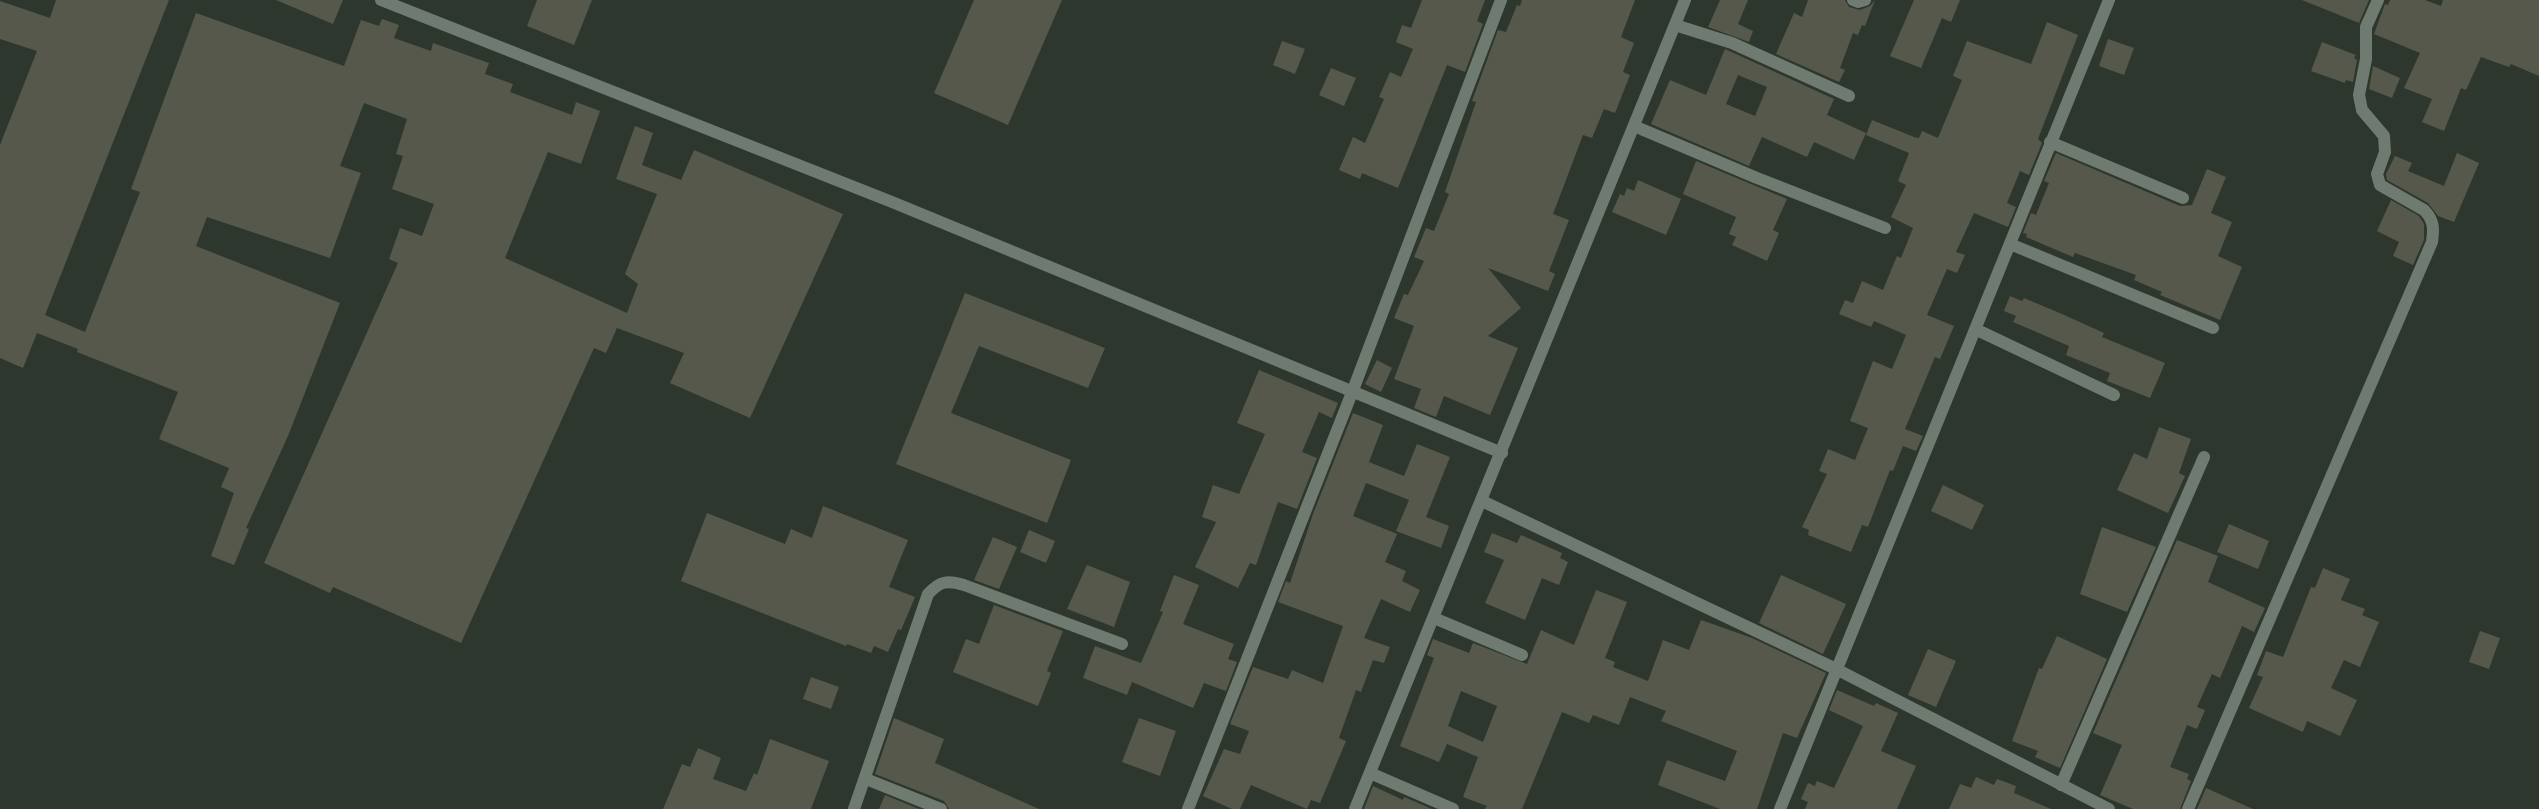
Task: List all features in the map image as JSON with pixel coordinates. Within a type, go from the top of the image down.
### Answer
[{"type":"street","points":[[381,0],[892,202],[1502,453]]},
{"type":"street","points":[[1188,809],[1353,390],[1501,0]]},
{"type":"street","points":[[1355,809],[1685,0]]},
{"type":"street","points":[[1852,0],[1858,2],[1865,0]]},
{"type":"street","points":[[1780,809],[2109,0]]},
{"type":"street","points":[[2188,809],[2432,242],[2434,230],[2430,216],[2424,210],[2380,185],[2377,174],[2385,152],[2384,136],[2362,110],[2360,102],[2366,59],[2366,27],[2378,0]]},
{"type":"street","points":[[1675,25],[1732,43],[1780,62],[1849,96]]},
{"type":"street","points":[[1634,126],[1756,178],[1885,228]]},
{"type":"street","points":[[2050,142],[2183,198]]},
{"type":"street","points":[[2010,244],[2213,328]]},
{"type":"street","points":[[1975,329],[2114,395]]},
{"type":"street","points":[[2061,785],[2204,457]]},
{"type":"street","points":[[1482,501],[1836,669],[2109,809]]},
{"type":"street","points":[[854,809],[928,594],[939,583],[946,581],[964,585],[1122,644]]},
{"type":"street","points":[[1434,618],[1522,655]]},
{"type":"street","points":[[1370,773],[1453,809]]},
{"type":"street","points":[[866,778],[941,809]]},
{"type":"building","points":[[56,0],[169,0],[45,315],[85,332],[140,192],[131,189],[196,13],[344,66],[361,20],[379,26],[382,19],[399,25],[394,38],[431,51],[433,43],[489,63],[485,74],[513,84],[510,92],[572,115],[576,102],[600,111],[581,164],[548,152],[505,258],[627,313],[638,284],[625,274],[657,194],[616,179],[635,126],[653,133],[642,165],[681,180],[694,150],[843,214],[750,418],[670,383],[684,353],[617,328],[606,353],[594,348],[461,643],[333,587],[330,593],[264,563],[398,263],[389,259],[400,228],[422,236],[434,204],[392,189],[403,156],[396,154],[407,119],[364,103],[340,166],[361,173],[330,258],[207,217],[196,246],[340,303],[288,436],[246,528],[249,529],[234,565],[211,556],[234,493],[221,487],[229,468],[159,439],[178,392],[77,352],[78,349],[37,333],[23,368],[0,358],[0,145],[37,51],[0,39],[0,1],[50,18]]},
{"type":"building","points":[[276,0],[343,0],[333,24]]},
{"type":"building","points":[[537,0],[592,0],[574,45],[527,26]]},
{"type":"building","points":[[974,0],[1062,0],[1008,125],[934,93]]},
{"type":"building","points":[[1422,0],[1485,0],[1477,21],[1483,24],[1465,72],[1447,65],[1398,188],[1362,173],[1360,179],[1339,170],[1353,137],[1365,143],[1384,99],[1379,97],[1390,72],[1401,77],[1413,49],[1396,42],[1402,25],[1411,28]]},
{"type":"building","points":[[1522,0],[1635,0],[1621,37],[1634,43],[1623,72],[1630,75],[1615,113],[1604,109],[1592,138],[1583,135],[1553,214],[1569,220],[1549,271],[1555,274],[1548,291],[1488,268],[1521,308],[1488,336],[1518,348],[1490,415],[1444,396],[1436,417],[1414,408],[1421,389],[1394,379],[1414,326],[1394,318],[1404,294],[1408,295],[1424,261],[1414,257],[1426,228],[1434,231],[1449,194],[1445,192],[1476,102],[1472,101],[1498,30],[1506,32],[1517,5],[1520,6]]},
{"type":"building","points":[[1720,0],[1748,0],[1738,24],[1753,31],[1749,42],[1708,27]]},
{"type":"building","points":[[1808,0],[1845,0],[1849,7],[1860,10],[1870,6],[1875,0],[1865,26],[1862,25],[1858,35],[1853,33],[1840,68],[1845,70],[1839,82],[1776,54],[1794,13],[1802,17]]},
{"type":"building","points":[[1914,0],[1960,0],[1951,22],[1942,18],[1921,68],[1890,56]]},
{"type":"building","points":[[2302,0],[2369,0],[2359,23]]},
{"type":"building","points":[[2390,0],[2425,0],[2441,6],[2443,0],[2539,0],[2539,76],[2511,64],[2509,67],[2481,57],[2466,90],[2461,88],[2444,131],[2422,122],[2432,99],[2404,88],[2420,53],[2374,34],[2385,4],[2388,5]]},
{"type":"building","points":[[2047,22],[2078,35],[2038,139],[2042,143],[2029,175],[2020,171],[2007,203],[2016,207],[2008,227],[1974,213],[1956,252],[1965,255],[1957,273],[1947,269],[1927,315],[1954,326],[1940,359],[1935,357],[1905,429],[1923,436],[1916,451],[1903,446],[1893,471],[1890,470],[1868,527],[1862,525],[1851,552],[1808,535],[1809,530],[1802,527],[1827,474],[1819,471],[1828,449],[1855,460],[1868,428],[1850,421],[1873,361],[1892,369],[1906,335],[1874,321],[1871,327],[1839,314],[1845,300],[1853,303],[1862,281],[1883,290],[1897,256],[1901,258],[1913,228],[1891,217],[1906,185],[1898,181],[1909,153],[1866,135],[1872,120],[1914,137],[1919,138],[1922,131],[1938,138],[1962,80],[1953,76],[1967,41],[2031,64]]},
{"type":"building","points":[[2108,39],[2134,48],[2124,75],[2099,66]]},
{"type":"building","points":[[1282,41],[1305,49],[1295,74],[1273,65]]},
{"type":"building","points":[[2322,42],[2356,55],[2353,82],[2346,80],[2345,83],[2311,71]]},
{"type":"building","points":[[1725,49],[1834,99],[1827,115],[1866,133],[1854,160],[1814,142],[1807,157],[1762,137],[1749,166],[1651,124],[1670,80],[1706,95]],"holes":[[[1738,75],[1767,87],[1755,116],[1726,104]]]},
{"type":"building","points":[[2373,66],[2400,78],[2392,98],[2369,89]]},
{"type":"building","points":[[1331,68],[1356,78],[1344,106],[1319,95]]},
{"type":"building","points":[[2056,153],[2180,206],[2192,205],[2207,169],[2226,177],[2211,213],[2232,222],[2218,256],[2242,267],[2220,320],[2160,295],[2162,292],[2134,280],[2136,275],[2075,253],[2073,257],[2026,237],[2027,234],[2023,233],[2031,213],[2036,215],[2049,183],[2044,181]]},
{"type":"building","points":[[2457,153],[2479,163],[2454,222],[2438,216],[2428,203],[2387,180],[2386,174],[2395,156],[2412,163],[2408,171],[2444,186]]},
{"type":"building","points":[[1696,161],[1787,199],[1773,230],[1779,233],[1767,261],[1732,245],[1736,237],[1729,234],[1736,217],[1683,194]]},
{"type":"building","points":[[1638,180],[1681,199],[1666,235],[1612,212],[1620,194],[1624,196],[1627,188],[1634,191]]},
{"type":"building","points":[[2391,200],[2419,216],[2424,224],[2424,240],[2413,265],[2393,256],[2399,242],[2377,231]]},
{"type":"building","points":[[965,293],[1105,348],[1088,388],[979,346],[951,413],[1071,460],[1047,523],[896,464]]},
{"type":"building","points":[[2010,296],[2022,301],[2024,298],[2062,314],[2104,333],[2102,337],[2165,363],[2150,398],[2107,381],[2110,373],[2066,355],[2069,346],[2013,322],[2016,316],[2004,311]]},
{"type":"building","points":[[1377,360],[1392,368],[1381,392],[1365,384]]},
{"type":"building","points":[[1259,370],[1338,403],[1332,418],[1319,412],[1302,452],[1317,458],[1297,509],[1278,502],[1256,565],[1250,563],[1238,588],[1195,567],[1216,522],[1202,517],[1213,485],[1239,494],[1265,434],[1237,423]]},
{"type":"building","points":[[1353,413],[1383,425],[1369,462],[1404,476],[1417,444],[1450,457],[1426,517],[1449,526],[1441,548],[1396,531],[1409,500],[1366,483],[1353,516],[1397,534],[1385,562],[1406,571],[1402,581],[1420,590],[1410,612],[1381,599],[1364,638],[1390,647],[1384,663],[1373,660],[1361,692],[1356,690],[1339,738],[1346,741],[1320,803],[1311,800],[1307,809],[1251,785],[1240,809],[1232,809],[1203,796],[1224,749],[1240,754],[1249,731],[1230,724],[1253,667],[1288,679],[1292,670],[1323,683],[1343,626],[1278,602],[1286,581],[1290,583],[1313,514]]},
{"type":"building","points":[[2159,427],[2191,439],[2179,473],[2185,476],[2168,513],[2117,490],[2134,453],[2147,459]]},
{"type":"building","points":[[1943,485],[1984,505],[1972,530],[1931,511]]},
{"type":"building","points":[[823,506],[908,540],[889,587],[915,597],[901,630],[898,629],[888,652],[874,646],[871,653],[847,644],[846,646],[681,581],[707,513],[785,544],[791,529],[812,538]]},
{"type":"building","points":[[2229,524],[2269,541],[2258,569],[2217,552]]},
{"type":"building","points":[[2102,527],[2156,547],[2127,612],[2080,594]]},
{"type":"building","points":[[1029,530],[1055,541],[1046,563],[1020,552]]},
{"type":"building","points":[[1492,533],[1517,543],[1521,535],[1562,553],[1560,558],[1568,562],[1559,585],[1542,578],[1525,620],[1485,603],[1504,560],[1484,552]]},
{"type":"building","points":[[993,537],[1017,547],[999,589],[974,580]]},
{"type":"building","points":[[2177,540],[2218,556],[2208,582],[2265,608],[2254,632],[2242,626],[2220,678],[2212,674],[2197,707],[2205,710],[2197,729],[2187,725],[2170,767],[2189,774],[2187,779],[2191,781],[2180,809],[2133,809],[2100,795],[2122,745],[2093,733]]},
{"type":"building","points":[[1087,565],[1130,582],[1114,627],[1067,609]]},
{"type":"building","points":[[2323,568],[2350,579],[2341,600],[2365,609],[2362,615],[2379,622],[2360,667],[2344,660],[2331,688],[2357,700],[2340,736],[2307,721],[2303,732],[2249,708],[2263,677],[2257,675],[2266,651],[2283,657],[2311,587],[2315,588]]},
{"type":"building","points":[[1174,575],[1199,585],[1183,624],[1234,644],[1228,659],[1237,662],[1226,691],[1204,683],[1193,708],[1132,682],[1127,695],[1083,678],[1095,646],[1141,663],[1163,612],[1160,611]]},
{"type":"building","points":[[1781,575],[1846,604],[1823,654],[1759,623]]},
{"type":"building","points":[[1596,590],[1627,602],[1605,658],[1615,662],[1613,667],[1648,681],[1663,640],[1689,650],[1701,620],[1752,638],[1826,673],[1797,738],[1783,733],[1757,809],[1720,809],[1658,785],[1667,760],[1725,781],[1737,751],[1661,721],[1666,711],[1630,697],[1619,725],[1593,715],[1589,723],[1562,712],[1522,809],[1485,809],[1487,806],[1463,797],[1478,757],[1447,744],[1439,762],[1400,746],[1434,658],[1427,655],[1433,639],[1469,653],[1473,643],[1527,664],[1541,630],[1574,645]],"holes":[[[1461,691],[1497,706],[1483,742],[1448,726]]]},
{"type":"building","points":[[994,605],[1063,631],[1047,671],[1051,673],[1038,706],[953,672],[966,639],[979,644]]},
{"type":"building","points":[[2480,631],[2500,638],[2489,669],[2469,662]]},
{"type":"building","points":[[2057,636],[2107,659],[2060,768],[2035,757],[2038,751],[2012,741],[2039,668],[2042,669]]},
{"type":"building","points":[[1928,649],[1956,661],[1936,707],[1908,695]]},
{"type":"building","points":[[811,677],[839,687],[831,709],[803,699]]},
{"type":"building","points":[[1837,690],[1874,706],[1876,703],[1898,713],[1881,751],[1916,766],[1897,809],[1805,809],[1808,802],[1801,799],[1808,783],[1815,786],[1817,781],[1834,788],[1863,726],[1829,710]]},
{"type":"building","points":[[894,718],[944,739],[935,763],[1039,809],[949,809],[944,801],[875,774]]},
{"type":"building","points":[[1139,718],[1176,731],[1160,776],[1122,762]]},
{"type":"building","points":[[770,739],[829,761],[811,809],[663,809],[682,764],[690,767],[698,748],[721,758],[713,779],[746,791],[754,773],[757,775]]},
{"type":"building","points":[[1976,777],[1994,785],[1997,779],[2016,786],[2014,793],[2051,809],[1949,809],[1960,784],[1971,788]]},
{"type":"building","points":[[1373,786],[1403,800],[1404,797],[1432,809],[1364,809]]},
{"type":"building","points":[[2206,788],[2253,809],[2197,809]]},
{"type":"building","points":[[885,795],[919,809],[879,809]]}]
